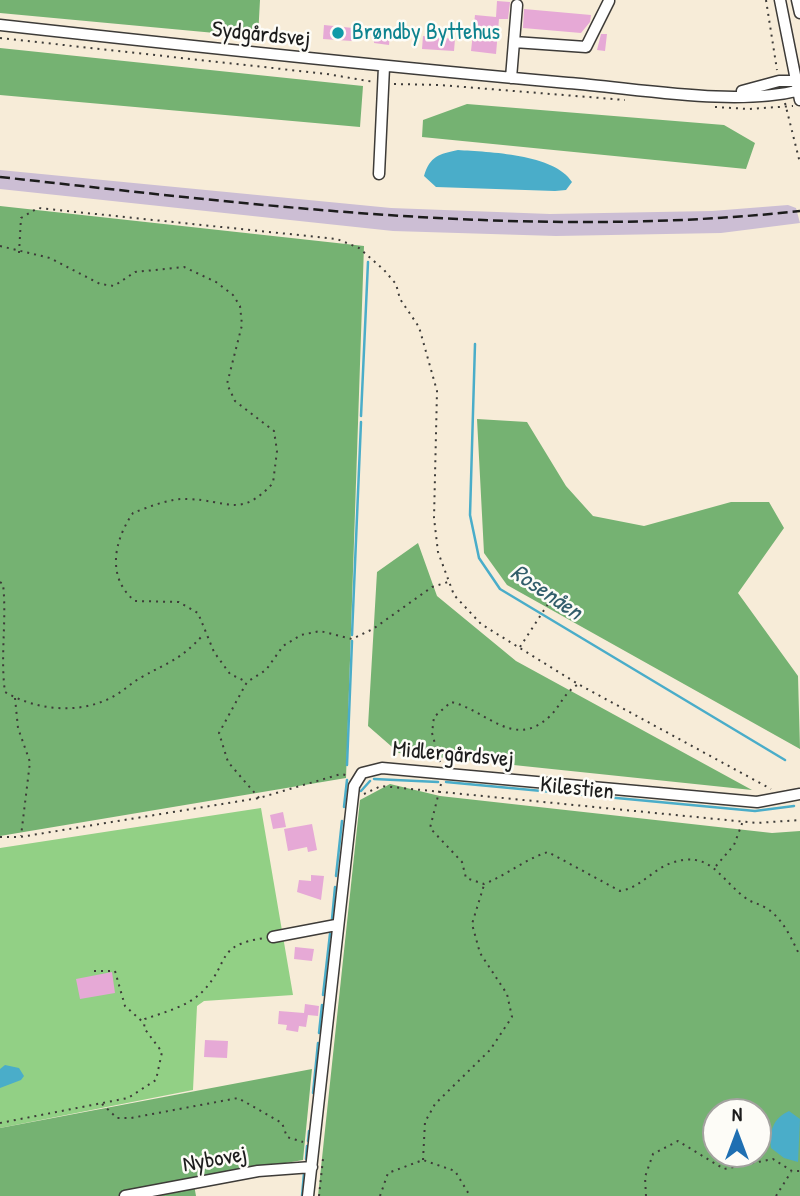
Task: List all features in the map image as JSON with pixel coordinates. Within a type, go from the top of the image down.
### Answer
[{"type":"street","points":[[780,0],[799,87]]},
{"type":"street","points":[[797,0],[800,13]]},
{"type":"street","points":[[514,42],[586,47],[610,1]]},
{"type":"street","points":[[511,78],[517,5]]},
{"type":"street","name":"Sydgårdsvej","points":[[0,25],[384,67],[728,95],[773,95],[799,87]]},
{"type":"street","points":[[379,174],[384,67]]},
{"type":"street","name":"Sydgårdsvej","points":[[728,95],[779,81],[799,87]]},
{"type":"street","name":"Midlergårdsvej","points":[[357,778],[372,769],[382,768],[757,802],[796,796]]},
{"type":"street","points":[[308,1196],[336,925],[357,778]]},
{"type":"street","points":[[272,937],[336,925]]},
{"type":"street","name":"Nybovej","points":[[125,1196],[258,1171],[312,1167]]},
{"type":"path","points":[[766,0],[779,81]]},
{"type":"path","points":[[771,108],[785,107]]},
{"type":"path","points":[[787,113],[800,163]]},
{"type":"path","points":[[19,253],[22,218],[38,208],[337,239],[372,258],[396,284],[400,299],[419,327],[436,391],[434,518],[438,552],[454,595],[481,624],[578,684],[796,796]]},
{"type":"path","points":[[0,246],[19,253],[50,258],[100,284],[114,286],[135,272],[184,267],[216,282],[233,295],[240,306],[239,344],[227,384],[235,401],[274,431],[278,451],[273,483],[251,503],[239,507],[184,499],[133,513],[115,559],[116,577],[127,595],[135,601],[178,602],[190,606],[203,621],[204,634],[230,674],[247,682]]},
{"type":"path","points":[[0,582],[3,584],[6,607],[3,678],[5,692],[15,698],[81,709],[111,698],[140,678],[177,661],[204,634]]},
{"type":"path","points":[[259,798],[228,762],[219,733],[247,682],[266,670],[283,646],[301,635],[320,631],[352,639],[373,629],[432,587],[448,582]]},
{"type":"path","points":[[519,648],[548,604]]},
{"type":"path","points":[[578,684],[565,693],[551,715],[533,730],[515,731],[467,706],[451,702],[434,717],[432,733],[444,773],[429,828],[439,835],[462,862],[467,878],[484,884],[512,872],[532,857],[548,852],[620,891],[636,886],[672,863],[700,860],[715,867],[740,894],[752,903],[766,908],[779,919],[800,956]]},
{"type":"path","points":[[15,698],[18,728],[30,762],[26,816],[20,837]]},
{"type":"path","points":[[0,837],[20,837],[259,798],[341,774],[357,778]]},
{"type":"path","name":"Kilestien","points":[[352,799],[381,786],[743,821],[781,823],[800,820]]},
{"type":"path","points":[[715,867],[734,845],[743,821]]},
{"type":"path","points":[[423,1160],[425,1122],[435,1104],[491,1050],[512,1017],[507,994],[480,953],[472,924],[484,884]]},
{"type":"path","points":[[0,1123],[128,1098],[156,1080],[162,1052],[144,1028],[145,1019],[192,1000],[205,990],[229,950],[241,941],[272,937]]},
{"type":"path","points":[[94,971],[115,971],[125,1006],[145,1024]]},
{"type":"path","points":[[102,1103],[117,1118],[131,1118],[238,1098],[282,1124],[287,1137],[314,1146]]},
{"type":"path","points":[[646,1196],[645,1177],[653,1154],[678,1141],[724,1169],[773,1159],[792,1171],[800,1171]]},
{"type":"path","points":[[380,1196],[388,1173],[423,1160],[455,1171],[470,1196]]},
{"type":"path","points":[[776,1196],[792,1171]]},
{"type":"shaded area","points":[[0,170],[391,208],[550,214],[712,211],[788,205],[796,208],[800,223],[721,233],[556,236],[393,231],[0,189]]},
{"type":"green space","points":[[0,0],[260,0],[258,37],[0,13]]},
{"type":"green space","points":[[0,48],[363,86],[360,127],[0,95]]},
{"type":"green space","points":[[467,104],[724,125],[755,143],[746,169],[422,137],[423,120]]},
{"type":"green space","points":[[0,206],[364,246],[346,778],[0,836]]},
{"type":"green space","points":[[477,419],[527,422],[566,486],[593,516],[644,526],[731,502],[769,502],[784,528],[738,593],[798,676],[800,749],[507,585],[484,553]]},
{"type":"green space","points":[[418,543],[437,596],[516,661],[752,790],[399,753],[368,726],[377,572]]},
{"type":"green space","points":[[390,784],[440,796],[772,833],[800,831],[800,1196],[318,1196],[360,800]]},
{"type":"green space","points":[[261,808],[293,995],[204,1001],[197,1006],[193,1090],[0,1128],[0,848]]},
{"type":"green space","points":[[312,1069],[303,1160],[193,1179],[196,1196],[0,1196],[0,1128]]},
{"type":"water","points":[[458,150],[536,160],[551,165],[572,182],[566,190],[555,191],[436,187],[424,176],[429,164],[440,155]]},
{"type":"water","points":[[5,1065],[19,1068],[24,1076],[21,1080],[0,1088],[0,1069]]},
{"type":"water","points":[[789,1111],[800,1119],[798,1162],[784,1158],[772,1149],[773,1126]]},
{"type":"building","points":[[497,1],[510,2],[508,19],[499,19],[496,54],[471,51],[475,15],[496,17]]},
{"type":"building","points":[[524,9],[591,15],[590,22],[581,33],[523,28]]},
{"type":"building","name":"Brøndby Byttehus","points":[[324,25],[353,28],[352,41],[323,39]]},
{"type":"building","points":[[375,31],[390,33],[389,45],[374,43]]},
{"type":"building","points":[[601,34],[607,34],[605,51],[597,50]]},
{"type":"building","points":[[423,36],[455,39],[454,51],[422,49]]},
{"type":"building","points":[[283,812],[286,827],[273,829],[270,815]]},
{"type":"building","points":[[312,824],[317,850],[308,852],[307,847],[288,851],[284,829]]},
{"type":"building","points":[[311,875],[324,876],[321,900],[297,892],[299,880],[311,881]]},
{"type":"building","points":[[295,947],[314,949],[312,961],[294,959]]},
{"type":"building","points":[[112,972],[115,993],[80,999],[76,979]]},
{"type":"building","points":[[305,1004],[319,1006],[318,1016],[308,1015],[306,1027],[299,1026],[298,1032],[286,1030],[287,1025],[278,1024],[279,1011],[304,1013]]},
{"type":"building","points":[[205,1040],[228,1041],[227,1058],[204,1057]]},
{"type":"waterway","points":[[361,416],[368,262]]},
{"type":"waterway","name":"Rosenåen","points":[[475,344],[470,515],[479,558],[500,589],[785,760]]},
{"type":"waterway","points":[[352,635],[361,422]]},
{"type":"waterway","points":[[347,765],[352,641]]},
{"type":"waterway","points":[[374,779],[438,782]]},
{"type":"waterway","points":[[344,807],[347,780]]},
{"type":"waterway","points":[[361,791],[370,781]]},
{"type":"waterway","points":[[446,782],[755,811],[794,806]]},
{"type":"waterway","points":[[336,876],[342,821]]},
{"type":"waterway","points":[[332,919],[335,887]]},
{"type":"waterway","points":[[323,995],[330,934]]},
{"type":"waterway","points":[[319,1033],[322,1005]]},
{"type":"waterway","points":[[313,1093],[318,1043]]},
{"type":"waterway","points":[[308,1141],[309,1131]]},
{"type":"waterway","points":[[306,1159],[307,1146]]},
{"type":"waterway","points":[[302,1196],[304,1173]]},
{"type":"railway","points":[[0,177],[299,208],[499,221],[700,219],[800,211]]},
{"type":"place","name":"Brøndby Byttehus","points":[[338,33]]}]
